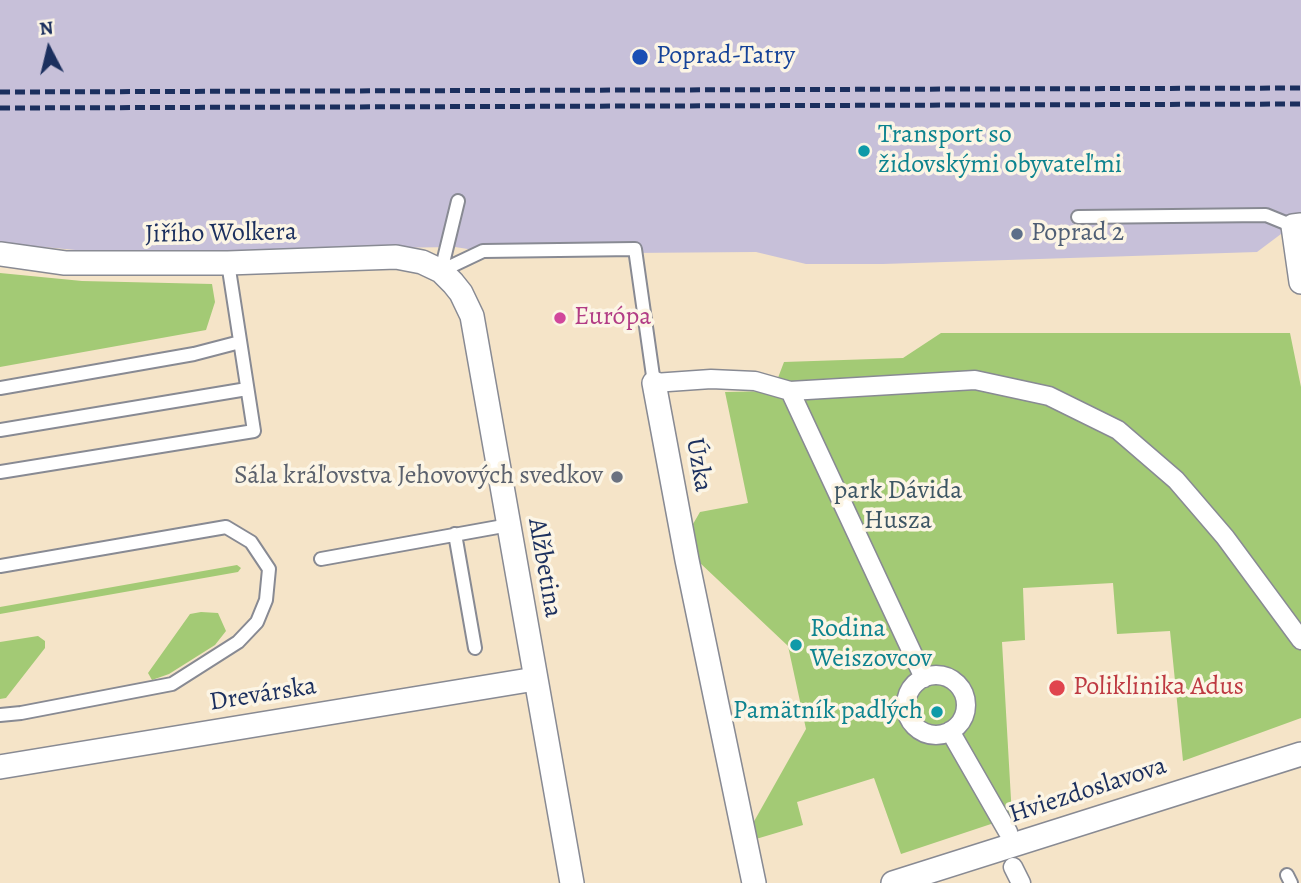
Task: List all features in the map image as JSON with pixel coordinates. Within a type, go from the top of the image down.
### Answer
[{"type":"street","points":[[1297,225],[1301,282]]},
{"type":"street","name":"Jiřího Wolkera","points":[[0,254],[65,263],[228,263],[396,257],[422,262],[441,271]]},
{"type":"street","name":"Alžbetina","points":[[441,271],[461,293],[472,316],[572,883]]},
{"type":"street","points":[[654,383],[711,379],[755,381],[790,391],[975,380],[1049,396],[1118,430],[1176,480],[1225,537],[1301,640]]},
{"type":"street","name":"Úzka","points":[[654,383],[687,559],[754,883]]},
{"type":"street","points":[[790,391],[925,678]]},
{"type":"street","points":[[933,676],[950,679],[962,692],[965,710],[957,726],[950,731],[928,734],[915,727],[909,719],[906,700],[910,690],[925,678],[933,676]]},
{"type":"street","name":"Drevárska","points":[[0,767],[535,679]]},
{"type":"street","points":[[950,731],[1008,832]]},
{"type":"street","name":"Hviezdoslavova","points":[[893,883],[1301,754]]},
{"type":"lane","points":[[441,271],[458,201]]},
{"type":"lane","points":[[1078,217],[1266,215],[1297,225]]},
{"type":"lane","name":"Úzka","points":[[441,271],[483,251],[635,249],[654,383]]},
{"type":"lane","points":[[0,472],[254,431],[228,263]]},
{"type":"lane","points":[[0,388],[194,354],[240,342]]},
{"type":"lane","points":[[0,430],[247,389]]},
{"type":"lane","points":[[321,559],[509,525]]},
{"type":"lane","points":[[0,566],[226,527],[251,542],[269,569],[266,600],[257,622],[238,642],[172,684],[0,715]]},
{"type":"lane","points":[[455,534],[475,648]]},
{"type":"shaded area","points":[[0,0],[1301,0],[1301,219],[1257,252],[883,264],[806,264],[756,252],[500,254],[455,247],[97,252],[0,243]]},
{"type":"green space","points":[[0,273],[82,281],[212,284],[215,302],[206,330],[0,367]]},
{"type":"green space","name":"park Dávida Husza","points":[[941,333],[1290,333],[1301,387],[1301,718],[1183,761],[1170,631],[1117,634],[1113,583],[1023,588],[1025,640],[1002,642],[1012,817],[901,854],[874,778],[797,802],[803,825],[756,839],[752,825],[806,729],[788,646],[699,562],[693,524],[700,512],[748,503],[725,392],[773,391],[784,362],[903,358]]},
{"type":"green space","points":[[237,565],[241,568],[238,572],[0,614],[0,607]]},
{"type":"green space","points":[[218,613],[226,631],[215,645],[169,674],[152,680],[148,673],[190,614]]},
{"type":"green space","points":[[38,636],[45,641],[45,648],[6,698],[0,699],[0,642]]},
{"type":"railway","points":[[0,92],[1301,88]]},
{"type":"railway","points":[[0,108],[1301,104]]},
{"type":"place","name":"Poprad-Tatry","points":[[640,57]]},
{"type":"place","name":"Transport so židovskými obyvateľmi","points":[[864,151]]},
{"type":"place","name":"Poprad 2","points":[[1017,234]]},
{"type":"place","name":"Európa","points":[[560,318]]},
{"type":"place","name":"Sála kráľovstva Jehovových svedkov","points":[[617,477]]},
{"type":"place","name":"Rodina Weiszovcov","points":[[796,645]]},
{"type":"place","name":"Poliklinika Adus","points":[[1057,688]]},
{"type":"place","name":"Pamätník padlých","points":[[937,712]]}]
